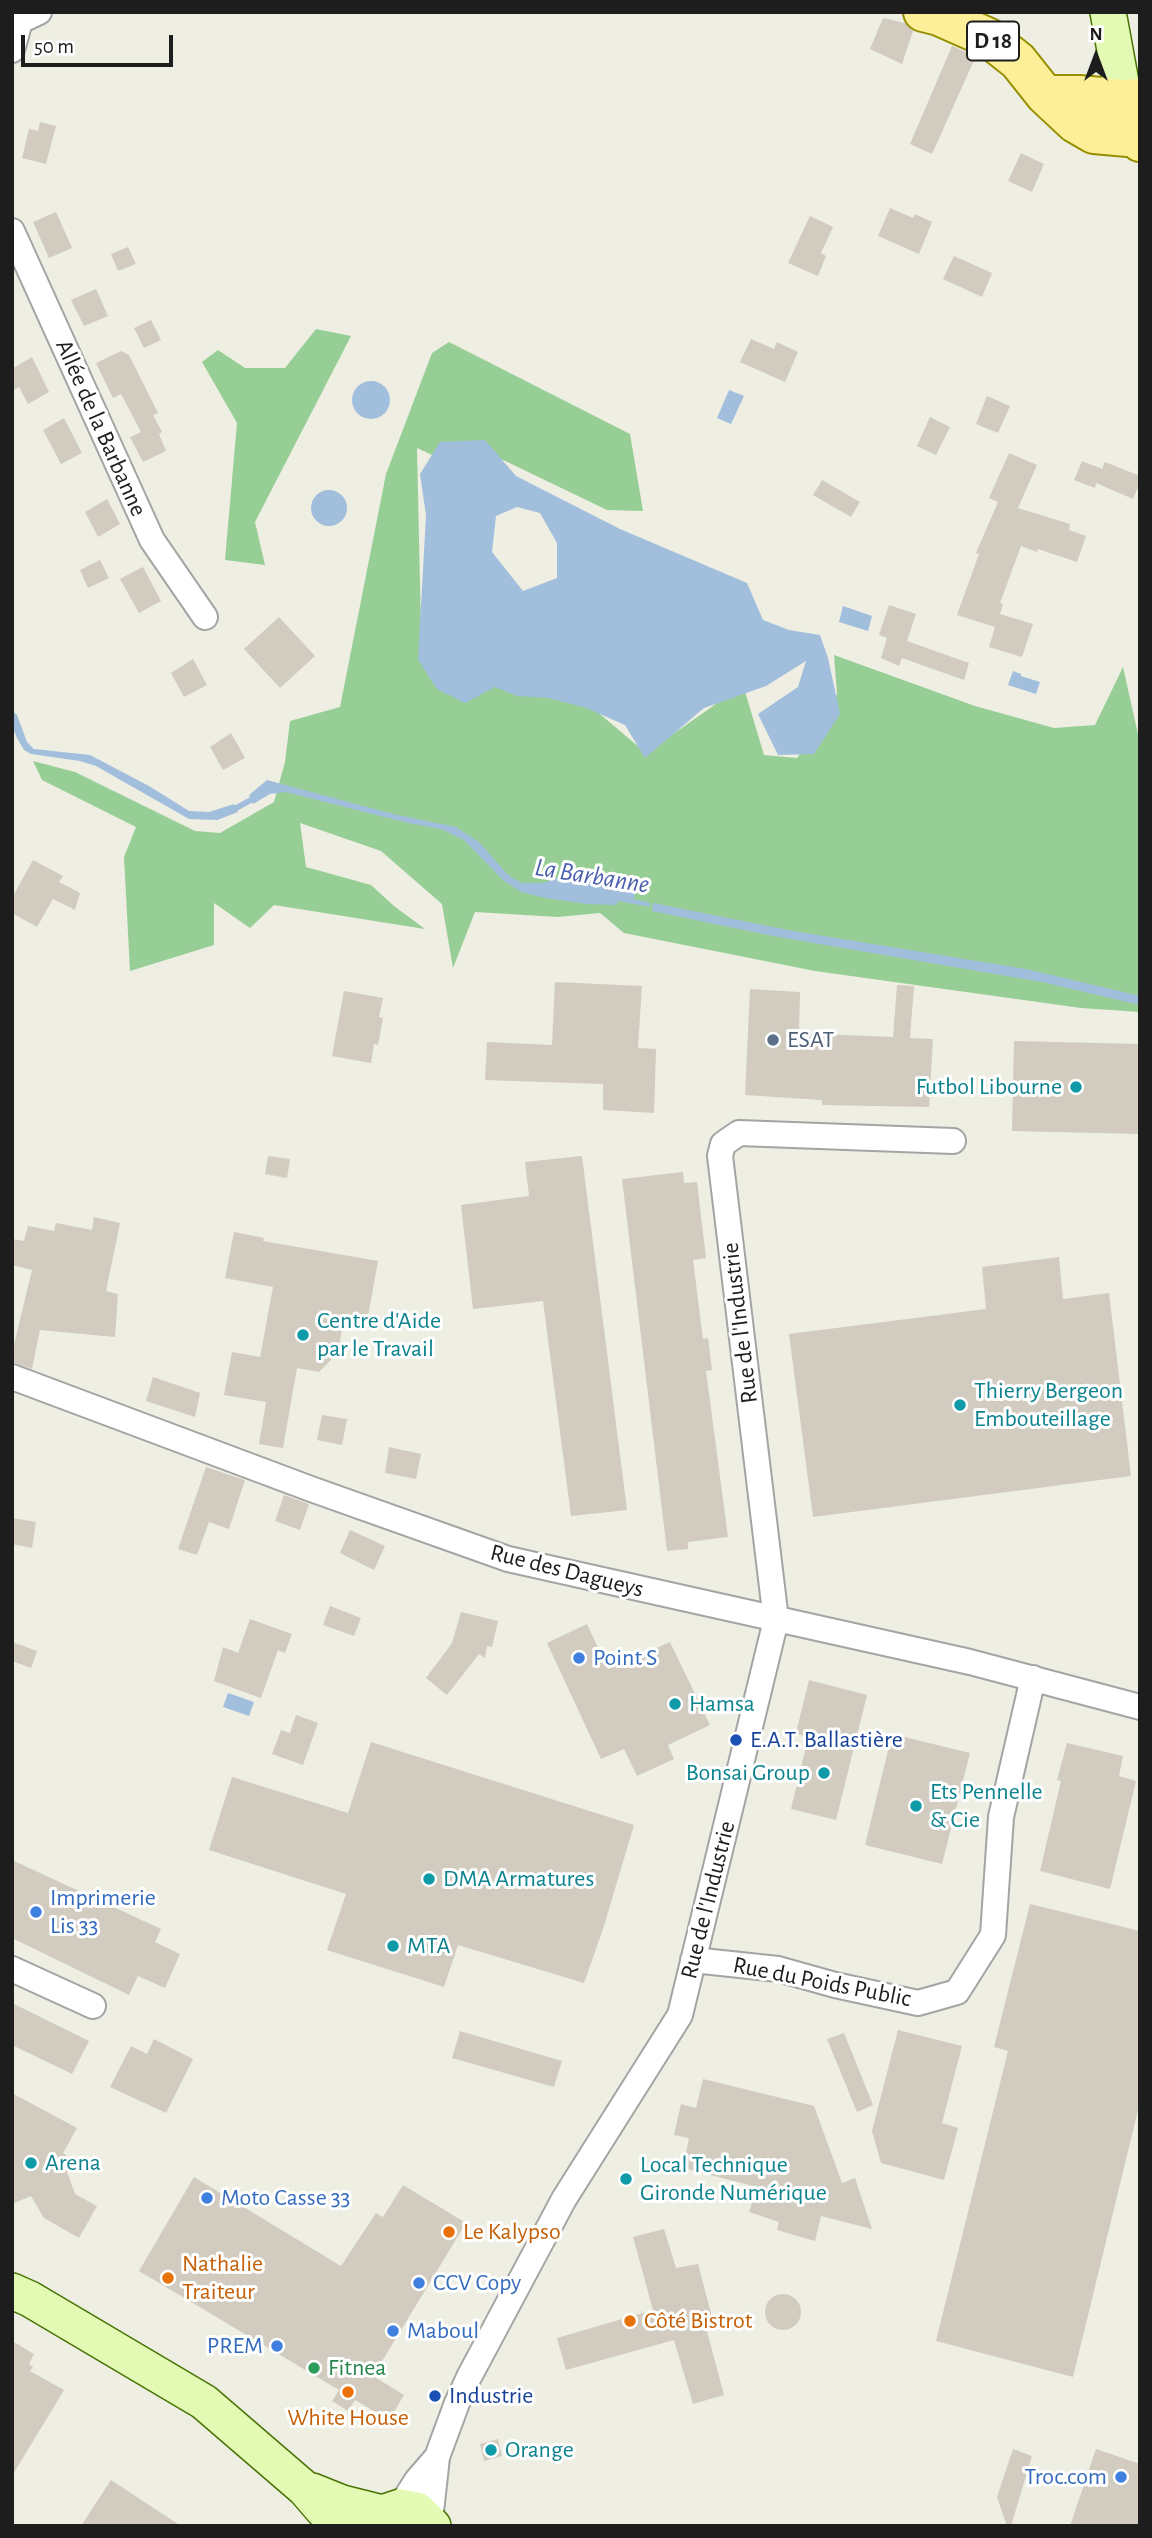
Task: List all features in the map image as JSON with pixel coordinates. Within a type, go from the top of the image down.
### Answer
[{"type":"main road","name":"D 18","points":[[923,12],[939,16],[989,38],[1018,61],[1045,95],[1079,95],[1137,113]]},
{"type":"main road","points":[[1108,12],[1137,113]]},
{"type":"main road","points":[[1128,12],[1137,113]]},
{"type":"main road","points":[[12,2291],[204,2402],[305,2489],[323,2510],[342,2526]]},
{"type":"main road","points":[[305,2489],[403,2519]]},
{"type":"street","points":[[12,50],[20,21],[39,12]]},
{"type":"street","name":"Allée de la Barbanne","points":[[12,231],[152,540],[205,617]]},
{"type":"street","name":"Rue de l'Industrie","points":[[403,2519],[437,2457],[469,2376],[564,2199],[680,2015],[776,1620],[720,1156],[723,1144],[739,1133],[953,1141]]},
{"type":"street","name":"Rue des Dagueys","points":[[12,1377],[237,1462],[508,1559],[970,1662],[1140,1707]]},
{"type":"street","name":"Rue du Poids Public","points":[[693,1960],[778,1969],[918,2003],[957,1992],[993,1935],[1001,1817],[1033,1678]]},
{"type":"street","points":[[12,1969],[93,2006]]},
{"type":"street","name":"Rue de l'Industrie","points":[[403,2519],[417,2480],[437,2457]]},
{"type":"green space","points":[[316,329],[351,336],[255,522],[265,565],[225,560],[237,423],[202,362],[218,350],[245,368],[285,368]]},
{"type":"green space","points":[[449,342],[630,434],[643,511],[607,510],[495,456],[469,472],[417,448],[421,628],[562,682],[646,753],[743,685],[764,755],[797,758],[823,723],[837,694],[834,655],[975,706],[1054,728],[1095,725],[1123,667],[1140,743],[1140,1012],[1081,1008],[815,971],[624,933],[600,913],[558,917],[475,912],[453,968],[442,904],[381,851],[300,823],[306,867],[371,885],[425,929],[274,905],[250,928],[214,903],[214,945],[130,971],[124,857],[136,827],[42,780],[33,761],[75,772],[195,831],[220,833],[274,802],[285,762],[290,721],[340,707],[386,474],[432,353]]},
{"type":"water","points":[[371,381],[384,387],[390,400],[384,413],[371,419],[358,413],[352,400],[358,387]]},
{"type":"water","points":[[729,390],[744,396],[731,424],[717,418]]},
{"type":"water","points":[[485,440],[516,476],[620,529],[747,583],[763,620],[789,630],[820,635],[828,658],[840,714],[814,754],[778,755],[758,714],[798,687],[806,661],[766,686],[704,708],[645,758],[625,725],[586,708],[549,698],[517,696],[495,687],[465,703],[437,689],[418,660],[426,515],[420,474],[440,442]],"holes":[[[517,507],[540,513],[557,543],[557,578],[523,591],[492,552],[496,516]]]},
{"type":"water","points":[[329,490],[342,495],[347,508],[342,521],[329,526],[316,521],[311,508],[316,495]]},
{"type":"water","points":[[843,606],[872,616],[868,631],[839,622]]},
{"type":"water","points":[[1013,671],[1040,682],[1036,694],[1008,685]]},
{"type":"water","points":[[12,710],[17,715],[27,742],[34,749],[90,755],[189,811],[209,812],[234,804],[238,812],[217,820],[189,819],[96,766],[31,754],[24,750],[17,738],[12,726]]},
{"type":"water","points":[[267,780],[393,814],[456,827],[480,843],[508,875],[522,883],[544,883],[566,874],[584,873],[635,891],[634,899],[650,903],[650,907],[618,901],[616,905],[588,904],[521,892],[503,880],[464,840],[441,829],[286,792],[270,794],[253,804],[249,795]]},
{"type":"water","points":[[653,903],[793,931],[1026,969],[1140,996],[1140,1005],[1042,982],[773,936],[652,911]]},
{"type":"water","points":[[228,1693],[254,1702],[249,1716],[223,1707]]},
{"type":"building","points":[[883,18],[905,23],[913,31],[902,64],[870,49]]},
{"type":"building","points":[[952,46],[976,56],[932,154],[910,144]]},
{"type":"building","points":[[40,122],[56,126],[46,164],[22,158],[29,129],[38,131]]},
{"type":"building","points":[[1021,153],[1044,164],[1032,192],[1008,181]]},
{"type":"building","points":[[890,208],[913,218],[915,214],[932,222],[919,254],[878,236]]},
{"type":"building","points":[[56,212],[72,248],[49,258],[33,222]]},
{"type":"building","points":[[810,216],[833,227],[821,253],[826,256],[818,276],[788,263]]},
{"type":"building","points":[[128,247],[136,264],[118,271],[111,254]]},
{"type":"building","points":[[954,256],[992,273],[982,297],[943,279]]},
{"type":"building","points":[[96,289],[108,316],[84,326],[71,300]]},
{"type":"building","points":[[151,320],[161,340],[144,348],[134,328]]},
{"type":"building","points":[[751,339],[774,349],[777,342],[798,352],[785,382],[740,362]]},
{"type":"building","points":[[121,351],[129,355],[158,413],[153,415],[162,432],[159,434],[166,451],[143,462],[130,437],[141,432],[121,394],[113,398],[96,363]]},
{"type":"building","points":[[32,357],[49,392],[28,404],[19,387],[12,391],[12,369]]},
{"type":"building","points":[[987,396],[1010,406],[998,433],[976,424]]},
{"type":"building","points":[[930,417],[950,427],[936,455],[917,446]]},
{"type":"building","points":[[64,418],[82,453],[61,464],[43,430]]},
{"type":"building","points":[[1009,453],[1037,465],[1018,508],[1070,524],[1069,530],[1086,536],[1077,562],[1021,546],[1000,603],[1003,604],[1000,614],[1033,624],[1022,657],[989,647],[995,627],[957,615],[979,554],[976,553],[998,502],[989,498]]},
{"type":"building","points":[[1082,461],[1102,469],[1105,462],[1140,476],[1133,499],[1096,483],[1095,488],[1074,480]]},
{"type":"building","points":[[822,480],[860,502],[851,517],[813,495]]},
{"type":"building","points":[[107,499],[120,524],[98,537],[85,512]]},
{"type":"building","points":[[100,560],[109,578],[88,588],[80,570]]},
{"type":"building","points":[[143,567],[161,601],[139,613],[120,579]]},
{"type":"building","points":[[889,605],[916,614],[907,641],[969,663],[964,680],[902,658],[899,666],[881,658],[887,638],[879,635]]},
{"type":"building","points":[[279,617],[315,656],[280,688],[244,649]]},
{"type":"building","points":[[193,659],[207,685],[184,697],[171,673]]},
{"type":"building","points":[[231,733],[245,758],[223,770],[210,747]]},
{"type":"building","points":[[33,860],[63,876],[59,882],[80,893],[75,910],[53,899],[37,927],[12,913],[12,898]]},
{"type":"building","points":[[555,982],[642,986],[638,1048],[656,1049],[654,1113],[603,1110],[603,1084],[485,1080],[487,1042],[552,1045]]},
{"type":"building","points":[[897,985],[914,986],[910,1038],[933,1039],[929,1107],[822,1105],[822,1100],[745,1095],[750,989],[800,992],[799,1033],[893,1037]]},
{"type":"building","points":[[344,991],[383,998],[379,1017],[383,1018],[378,1045],[374,1044],[371,1063],[332,1056]]},
{"type":"building","name":"Futbol Libourne","points":[[1014,1041],[1140,1044],[1140,1134],[1012,1131]]},
{"type":"building","points":[[268,1156],[290,1159],[287,1178],[265,1174]]},
{"type":"building","points":[[582,1156],[627,1510],[571,1516],[543,1301],[473,1309],[461,1205],[529,1196],[525,1162]]},
{"type":"building","points":[[683,1172],[684,1183],[697,1182],[706,1258],[693,1260],[703,1339],[708,1338],[712,1370],[706,1371],[728,1537],[688,1542],[688,1549],[667,1551],[622,1179]]},
{"type":"building","points":[[94,1217],[120,1223],[106,1291],[118,1294],[115,1337],[40,1330],[32,1369],[12,1362],[32,1270],[12,1265],[12,1239],[24,1241],[28,1226],[54,1231],[56,1223],[92,1230]]},
{"type":"building","name":"Centre d'Aide par le Travail","points":[[234,1232],[264,1238],[263,1241],[378,1261],[367,1322],[344,1317],[338,1353],[319,1372],[297,1368],[283,1448],[259,1444],[266,1402],[224,1395],[232,1352],[260,1357],[273,1287],[225,1278]]},
{"type":"building","name":"Thierry Bergeon Embouteillage","points":[[1059,1257],[1063,1299],[1109,1293],[1131,1476],[813,1517],[789,1334],[986,1309],[982,1267]]},
{"type":"building","points":[[153,1377],[200,1393],[195,1417],[146,1401]]},
{"type":"building","points":[[322,1415],[347,1419],[342,1445],[317,1440]]},
{"type":"building","points":[[389,1447],[421,1454],[416,1479],[385,1473]]},
{"type":"building","points":[[206,1467],[245,1480],[229,1529],[209,1522],[197,1555],[178,1549]]},
{"type":"building","points":[[284,1495],[309,1504],[300,1530],[275,1521]]},
{"type":"building","points":[[12,1518],[36,1522],[32,1548],[12,1544]]},
{"type":"building","points":[[350,1530],[385,1546],[374,1570],[340,1553]]},
{"type":"building","points":[[330,1606],[361,1618],[354,1636],[323,1625]]},
{"type":"building","points":[[461,1612],[498,1621],[492,1647],[487,1646],[485,1658],[479,1654],[447,1695],[426,1678],[452,1643]]},
{"type":"building","points":[[250,1619],[292,1634],[285,1653],[278,1650],[261,1698],[214,1681],[223,1647],[238,1653]]},
{"type":"building","points":[[587,1624],[608,1669],[670,1642],[710,1725],[668,1745],[674,1759],[637,1776],[624,1749],[601,1759],[547,1643]]},
{"type":"building","points":[[12,1642],[37,1651],[31,1668],[12,1661]]},
{"type":"building","name":"Bonsai Group","points":[[809,1680],[867,1695],[836,1820],[791,1809],[808,1738],[796,1733]]},
{"type":"building","points":[[296,1715],[318,1723],[303,1765],[272,1754],[281,1730],[290,1733]]},
{"type":"building","name":"Ets Pennelle & Cie","points":[[892,1734],[970,1753],[942,1864],[865,1845]]},
{"type":"building","points":[[371,1742],[634,1825],[584,1983],[458,1945],[444,1987],[327,1950],[346,1894],[209,1850],[232,1777],[348,1813]]},
{"type":"building","points":[[1067,1743],[1123,1756],[1119,1776],[1136,1781],[1110,1889],[1040,1871],[1061,1781],[1057,1780]]},
{"type":"building","points":[[12,1860],[161,1929],[155,1942],[180,1954],[165,1988],[138,1976],[129,1995],[12,1938]]},
{"type":"building","points":[[1030,1904],[1140,1931],[1140,2102],[1073,2377],[936,2341],[1008,2051],[994,2047]]},
{"type":"building","points":[[12,2003],[89,2041],[72,2074],[12,2045]]},
{"type":"building","points":[[898,2030],[962,2046],[942,2123],[958,2128],[944,2180],[881,2163],[872,2131]]},
{"type":"building","points":[[460,2031],[562,2061],[554,2087],[452,2058]]},
{"type":"building","points":[[844,2033],[873,2105],[857,2112],[827,2039]]},
{"type":"building","points":[[154,2039],[193,2059],[166,2113],[110,2087],[131,2046],[147,2054]]},
{"type":"building","points":[[703,2079],[814,2106],[842,2183],[855,2178],[872,2229],[821,2216],[815,2241],[777,2230],[779,2222],[749,2212],[757,2187],[683,2168],[689,2138],[674,2135],[681,2104],[696,2108]]},
{"type":"building","name":"Arena","points":[[12,2093],[77,2128],[63,2153],[74,2160],[67,2172],[75,2194],[97,2206],[79,2238],[44,2218],[31,2196],[12,2204]]},
{"type":"building","points":[[194,2177],[341,2266],[376,2213],[383,2217],[403,2185],[466,2223],[373,2376],[404,2395],[389,2420],[355,2400],[348,2411],[332,2401],[339,2390],[139,2271]]},
{"type":"building","points":[[664,2229],[676,2268],[698,2264],[712,2317],[704,2320],[724,2395],[693,2404],[674,2340],[566,2370],[557,2338],[653,2310],[633,2237]]},
{"type":"building","points":[[783,2294],[796,2299],[801,2312],[796,2325],[783,2330],[770,2325],[765,2312],[770,2299]]},
{"type":"building","points":[[12,2341],[34,2354],[29,2364],[33,2367],[30,2371],[64,2390],[12,2476]]},
{"type":"building","name":"Orange","points":[[498,2439],[502,2456],[484,2461],[480,2444]]},
{"type":"building","points":[[1013,2449],[1032,2456],[1011,2526],[1007,2526],[997,2497]]},
{"type":"building","points":[[1096,2449],[1140,2464],[1140,2526],[1070,2526]]},
{"type":"building","points":[[111,2480],[181,2526],[81,2526]]},
{"type":"waterway","name":"La Barbanne","points":[[231,811],[258,796]]},
{"type":"place","name":"ESAT","points":[[773,1040]]},
{"type":"place","name":"Futbol Libourne","points":[[1076,1087]]},
{"type":"place","name":"Centre d'Aide par le Travail","points":[[303,1335]]},
{"type":"place","name":"Thierry Bergeon Embouteillage","points":[[960,1405]]},
{"type":"place","name":"Point S","points":[[579,1658]]},
{"type":"place","name":"Hamsa","points":[[675,1704]]},
{"type":"place","name":"E.A.T. Ballastière","points":[[736,1740]]},
{"type":"place","name":"Bonsai Group","points":[[824,1773]]},
{"type":"place","name":"Ets Pennelle & Cie","points":[[916,1806]]},
{"type":"place","name":"DMA Armatures","points":[[429,1879]]},
{"type":"place","name":"Imprimerie Lis 33","points":[[36,1912]]},
{"type":"place","name":"MTA","points":[[393,1946]]},
{"type":"place","name":"Arena","points":[[31,2163]]},
{"type":"place","name":"Local Technique Gironde Numérique","points":[[626,2179]]},
{"type":"place","name":"Moto Casse 33","points":[[207,2198]]},
{"type":"place","name":"Le Kalypso","points":[[449,2232]]},
{"type":"place","name":"Nathalie Traiteur","points":[[168,2278]]},
{"type":"place","name":"CCV Copy","points":[[419,2283]]},
{"type":"place","name":"Côté Bistrot","points":[[630,2321]]},
{"type":"place","name":"Maboul","points":[[393,2331]]},
{"type":"place","name":"PREM","points":[[277,2346]]},
{"type":"place","name":"Fitnea","points":[[314,2368]]},
{"type":"place","name":"White House","points":[[348,2392]]},
{"type":"place","name":"Industrie","points":[[435,2396]]},
{"type":"place","name":"Orange","points":[[491,2450]]},
{"type":"place","name":"Troc.com","points":[[1121,2477]]}]
